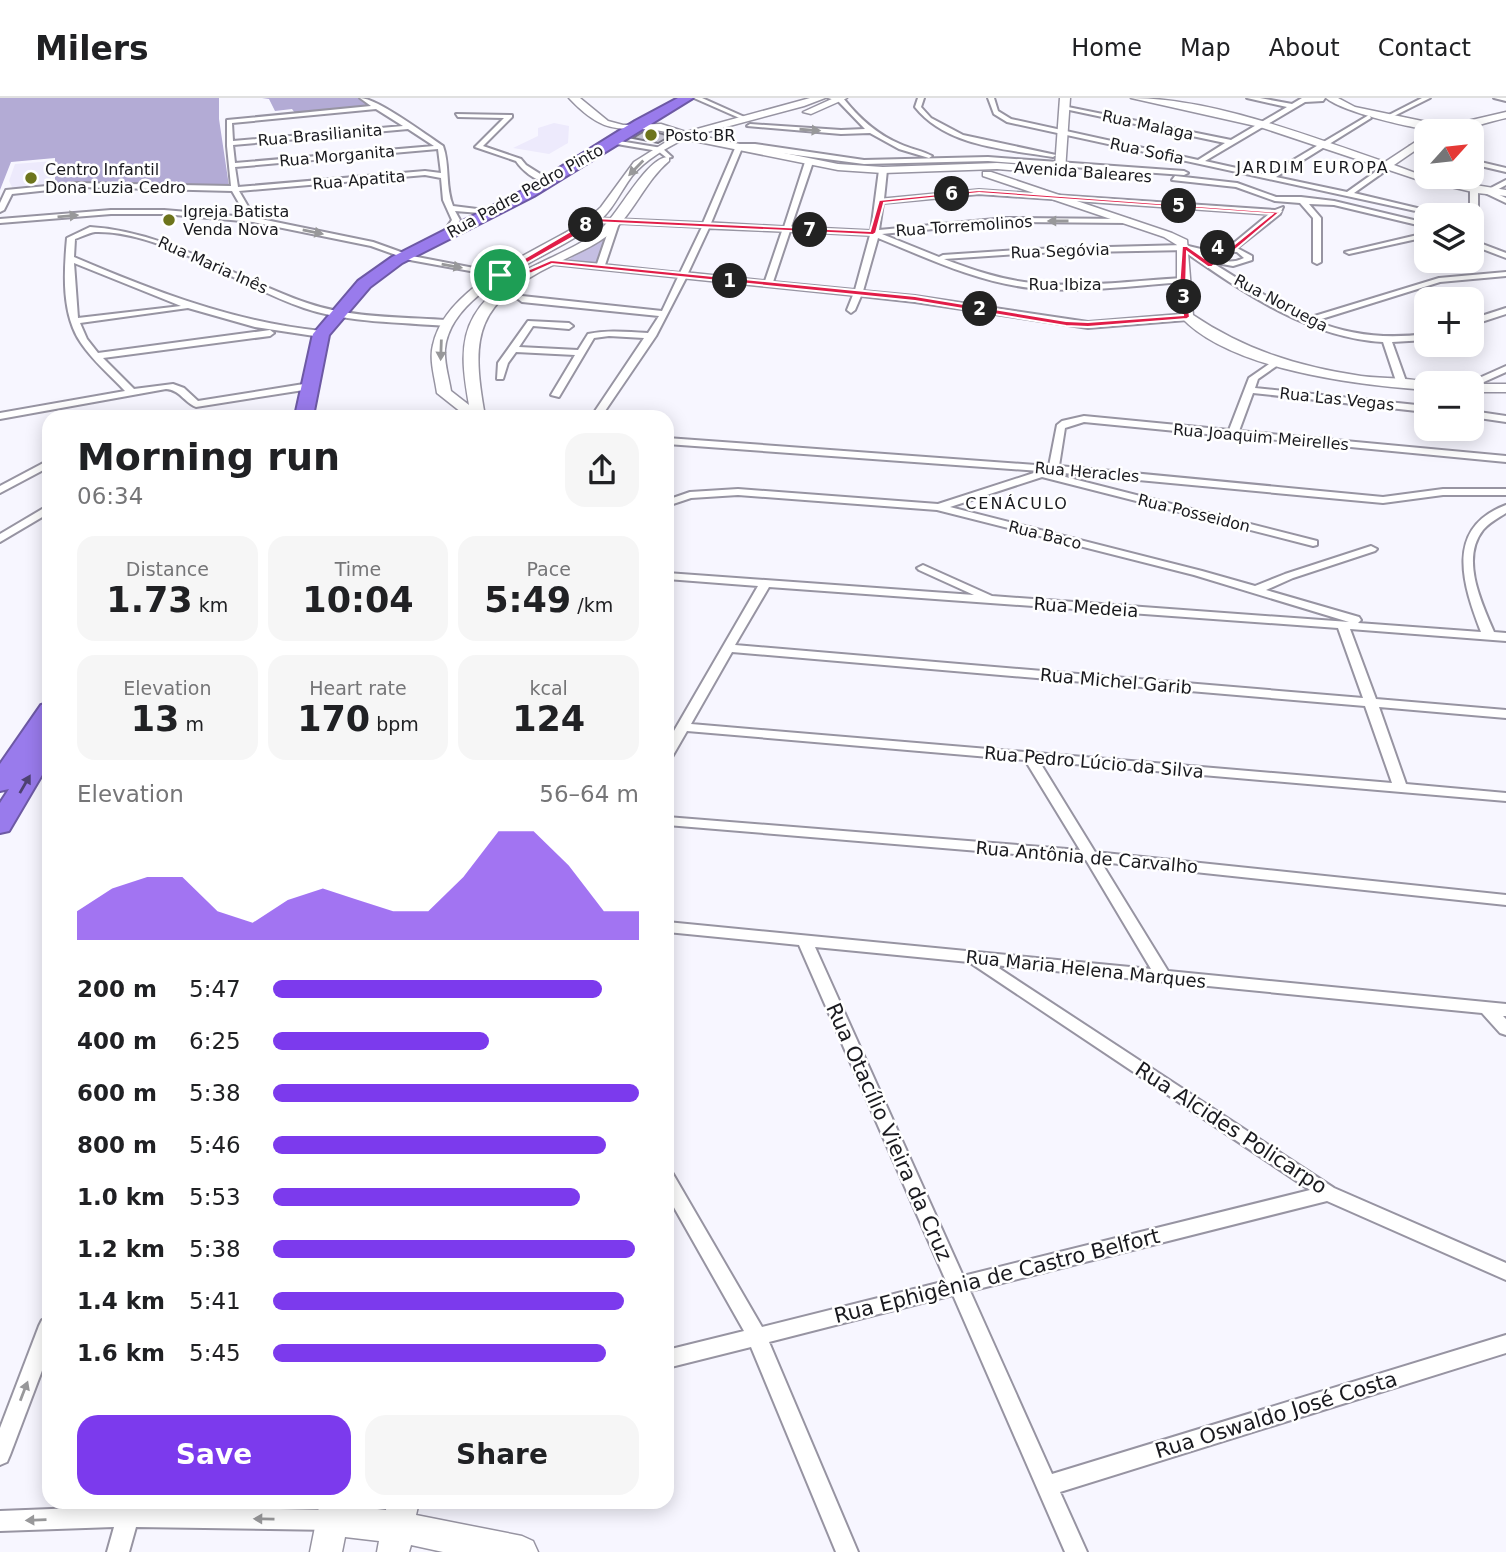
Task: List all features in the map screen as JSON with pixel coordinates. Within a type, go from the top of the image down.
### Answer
[{"type":"highway","name":"Rua Padre Pedro Pinto","points":[[305,410],[321,334],[365,284],[452,214],[477,211],[520,192],[687,98]]},
{"type":"highway","name":"Rua Padre Pedro Pinto","points":[[406,253],[529,193],[670,99]]},
{"type":"highway","points":[[604,123],[627,130],[667,125]]},
{"type":"highway","points":[[0,783],[42,720]]},
{"type":"highway","points":[[0,825],[42,754]]},
{"type":"street","points":[[363,98],[441,147],[444,159],[443,176],[452,214],[445,236]]},
{"type":"street","points":[[573,98],[604,123]]},
{"type":"street","points":[[585,98],[627,130],[665,153]]},
{"type":"street","points":[[697,98],[748,123],[841,132],[870,131]]},
{"type":"street","points":[[468,410],[444,393],[439,345],[446,323],[469,299],[500,275],[593,220],[611,204],[629,173],[692,141],[820,98]]},
{"type":"street","points":[[475,410],[470,373],[471,333],[480,313],[532,271],[604,233],[630,205],[650,170],[665,153],[692,141],[716,136],[748,123],[801,114],[838,98],[870,131],[911,152],[940,159]]},
{"type":"street","points":[[921,98],[918,107],[923,114],[943,128],[978,141],[1061,163],[1064,103]]},
{"type":"street","name":"Rua Sofia","points":[[991,98],[992,109],[997,116],[1009,121],[1350,193]]},
{"type":"street","points":[[1136,98],[1264,125],[1407,175],[1474,190],[1506,193]]},
{"type":"street","points":[[1250,98],[1292,106]]},
{"type":"street","points":[[1325,98],[1346,110],[1414,126]]},
{"type":"street","points":[[1199,162],[1305,99],[1325,98],[1414,124]]},
{"type":"street","points":[[1388,117],[1427,98]]},
{"type":"street","points":[[1497,98],[1506,99]]},
{"type":"street","name":"Rua Malaga","points":[[1064,103],[1233,143]]},
{"type":"street","points":[[253,220],[232,185],[234,165],[228,124],[233,120],[380,107]]},
{"type":"street","points":[[458,115],[510,116],[478,147],[519,160],[542,179]]},
{"type":"street","points":[[1484,120],[1506,115]]},
{"type":"street","points":[[1270,177],[1369,117]]},
{"type":"street","name":"Avenida Baleares","points":[[667,125],[692,141]]},
{"type":"street","name":"Rua Brasilianita","points":[[230,143],[411,127]]},
{"type":"street","name":"Avenida Baleares","points":[[627,130],[660,127],[692,141],[808,162],[883,170],[1061,163],[1199,179],[1237,185],[1265,197],[1334,203],[1414,222]]},
{"type":"street","points":[[601,410],[665,314],[706,226],[731,146],[716,136]]},
{"type":"street","name":"Avenida Baleares","points":[[731,146],[745,145],[864,162],[940,159],[1061,163],[1184,173]]},
{"type":"street","points":[[1350,193],[1414,146]]},
{"type":"street","name":"Rua Morganita","points":[[234,165],[441,147]]},
{"type":"street","points":[[1410,148],[1414,149]]},
{"type":"street","points":[[768,285],[808,162]]},
{"type":"street","points":[[1484,165],[1506,170]]},
{"type":"street","points":[[962,166],[1176,239],[1184,247],[1182,280],[1187,317]]},
{"type":"street","points":[[851,310],[858,293],[881,201],[883,170]]},
{"type":"street","name":"Rua Apatita","points":[[0,211],[9,192],[77,185],[274,188],[425,173],[443,176]]},
{"type":"street","points":[[1487,192],[1506,182]]},
{"type":"street","name":"Rua Apatita","points":[[243,201],[251,194],[274,188]]},
{"type":"street","points":[[1474,190],[1474,203]]},
{"type":"street","points":[[881,201],[979,192],[1277,212]]},
{"type":"street","points":[[1487,192],[1506,201]]},
{"type":"street","points":[[1350,193],[1414,207]]},
{"type":"street","points":[[1232,248],[1297,199],[1317,218],[1317,262]]},
{"type":"street","points":[[0,221],[124,212],[164,212],[253,220],[373,244],[500,275],[532,271]]},
{"type":"street","name":"Rua Torremolinos","points":[[593,220],[873,233],[1006,220],[1126,221]]},
{"type":"street","points":[[600,267],[616,221]]},
{"type":"street","name":"Rua Maria Inês","points":[[69,258],[71,238],[83,232],[113,232],[151,238],[308,307],[339,313],[446,323]]},
{"type":"street","name":"Rua Ibiza","points":[[873,233],[989,276],[1035,285],[1182,280]]},
{"type":"street","points":[[1349,252],[1414,238]]},
{"type":"street","points":[[552,245],[540,254],[551,262],[915,299],[1066,323],[1187,317],[1220,340],[1275,363],[1321,374],[1414,385]]},
{"type":"street","name":"Rua Segóvia","points":[[935,258],[1034,251],[1184,247],[1205,252]]},
{"type":"street","name":"Rua Noruega","points":[[1184,247],[1324,328],[1387,340],[1414,338]]},
{"type":"street","points":[[1484,247],[1506,256]]},
{"type":"street","points":[[1212,248],[1232,248],[1245,252],[1248,260],[1237,264],[1212,263],[1206,257],[1205,252],[1212,248]]},
{"type":"street","points":[[132,392],[83,342],[74,321],[69,258],[188,307],[285,331],[321,334]]},
{"type":"street","points":[[1308,321],[1439,280],[1506,274]]},
{"type":"street","points":[[522,299],[665,314]]},
{"type":"street","points":[[74,321],[188,307]]},
{"type":"street","points":[[1484,317],[1506,310]]},
{"type":"street","points":[[500,377],[503,363],[528,324],[569,326]]},
{"type":"street","points":[[97,356],[285,331]]},
{"type":"street","points":[[556,395],[591,335],[599,333],[652,336]]},
{"type":"street","points":[[1387,340],[1402,384]]},
{"type":"street","points":[[513,349],[579,353]]},
{"type":"street","points":[[1232,435],[1254,378],[1275,363]]},
{"type":"street","points":[[1484,380],[1506,369]]},
{"type":"street","points":[[0,416],[177,386],[183,390],[189,401],[209,404],[310,386]]},
{"type":"street","points":[[1484,387],[1506,388]]},
{"type":"street","name":"Rua Las Vegas","points":[[1248,390],[1414,408]]},
{"type":"street","points":[[65,404],[70,410]]},
{"type":"street","points":[[1484,416],[1506,419]]},
{"type":"street","name":"Rua Joaquim Meirelles","points":[[1054,469],[1060,427],[1073,420],[1084,419],[1506,459]]},
{"type":"street","name":"Rua Heracles","points":[[674,441],[1054,469],[1383,500],[1443,492],[1506,492]]},
{"type":"street","points":[[0,491],[42,467]]},
{"type":"street","points":[[937,508],[1040,470]]},
{"type":"street","name":"Rua Posseidon","points":[[1040,470],[1313,543]]},
{"type":"street","name":"Rua Baco","points":[[674,501],[690,495],[738,492],[937,508],[1256,590],[1374,626]]},
{"type":"street","points":[[1489,636],[1471,590],[1468,554],[1477,530],[1506,508]]},
{"type":"street","points":[[0,539],[42,512]]},
{"type":"street","points":[[1256,590],[1289,576],[1371,549]]},
{"type":"street","points":[[923,568],[998,601]]},
{"type":"street","name":"Rua Medeia","points":[[674,576],[1506,637]]},
{"type":"street","points":[[674,741],[765,583]]},
{"type":"street","points":[[1343,625],[1401,788]]},
{"type":"street","name":"Rua Michel Garib","points":[[727,648],[1506,714]]},
{"type":"street","name":"Rua Pedro Lúcio da Silva","points":[[682,727],[1506,797]]},
{"type":"street","points":[[1030,757],[1164,977]]},
{"type":"street","name":"Rua Antônia de Carvalho","points":[[674,822],[1090,856],[1506,900]]},
{"type":"street","name":"Rua Maria Helena Marques","points":[[674,929],[1506,1010]]},
{"type":"street","name":"Rua Otacílio Vieira da Cruz","points":[[805,941],[1076,1552]]},
{"type":"street","name":"Rua Alcides Policarpo","points":[[971,957],[1328,1193],[1506,1272]]},
{"type":"street","points":[[1486,1009],[1506,1029]]},
{"type":"street","points":[[674,1191],[755,1335],[847,1552]]},
{"type":"street","name":"Rua Ephigênia de Castro Belfort","points":[[674,1357],[1328,1193]]},
{"type":"street","points":[[0,1455],[42,1344]]},
{"type":"street","name":"Rua Oswaldo José Costa","points":[[1046,1486],[1506,1344]]},
{"type":"street","points":[[326,1552],[334,1511]]},
{"type":"street","points":[[0,1521],[334,1511],[522,1552]]},
{"type":"street","points":[[118,1552],[128,1516]]},
{"type":"shaded area","points":[[0,98],[219,98],[219,119],[229,186],[91,182],[55,185],[55,158],[11,162],[0,190]]},
{"type":"shaded area","points":[[262,98],[358,98],[374,106],[295,113],[292,109],[275,111],[269,99]]},
{"type":"shaded area","points":[[554,123],[569,126],[568,143],[549,154],[513,148],[538,136],[538,128]]},
{"type":"shaded area","points":[[53,161],[50,185],[13,189],[9,181],[15,164]]},
{"type":"shaded area","points":[[613,225],[598,265],[566,262],[567,261]]},
{"type":"building","points":[[643,132],[670,136],[658,143],[633,138]]},
{"type":"place","name":"Posto BR","points":[[651,135]]},
{"type":"place","name":"Centro Infantil Dona Luzia Cedro","points":[[31,178]]},
{"type":"place","name":"Igreja Batista Venda Nova","points":[[169,220]]},
{"type":"district","name":"JARDIM EUROPA","points":[[1313,167]]},
{"type":"district","name":"CENÁCULO","points":[[1017,503]]},
{"type":"route","points":[[979,192],[1277,212],[1232,248],[1212,248],[1205,252],[1206,257],[1215,261],[1210,265],[1184,247],[1183,289],[1187,317],[1066,323],[915,299],[551,262],[532,271],[500,275],[593,220],[873,233],[881,201],[979,192]]}]
